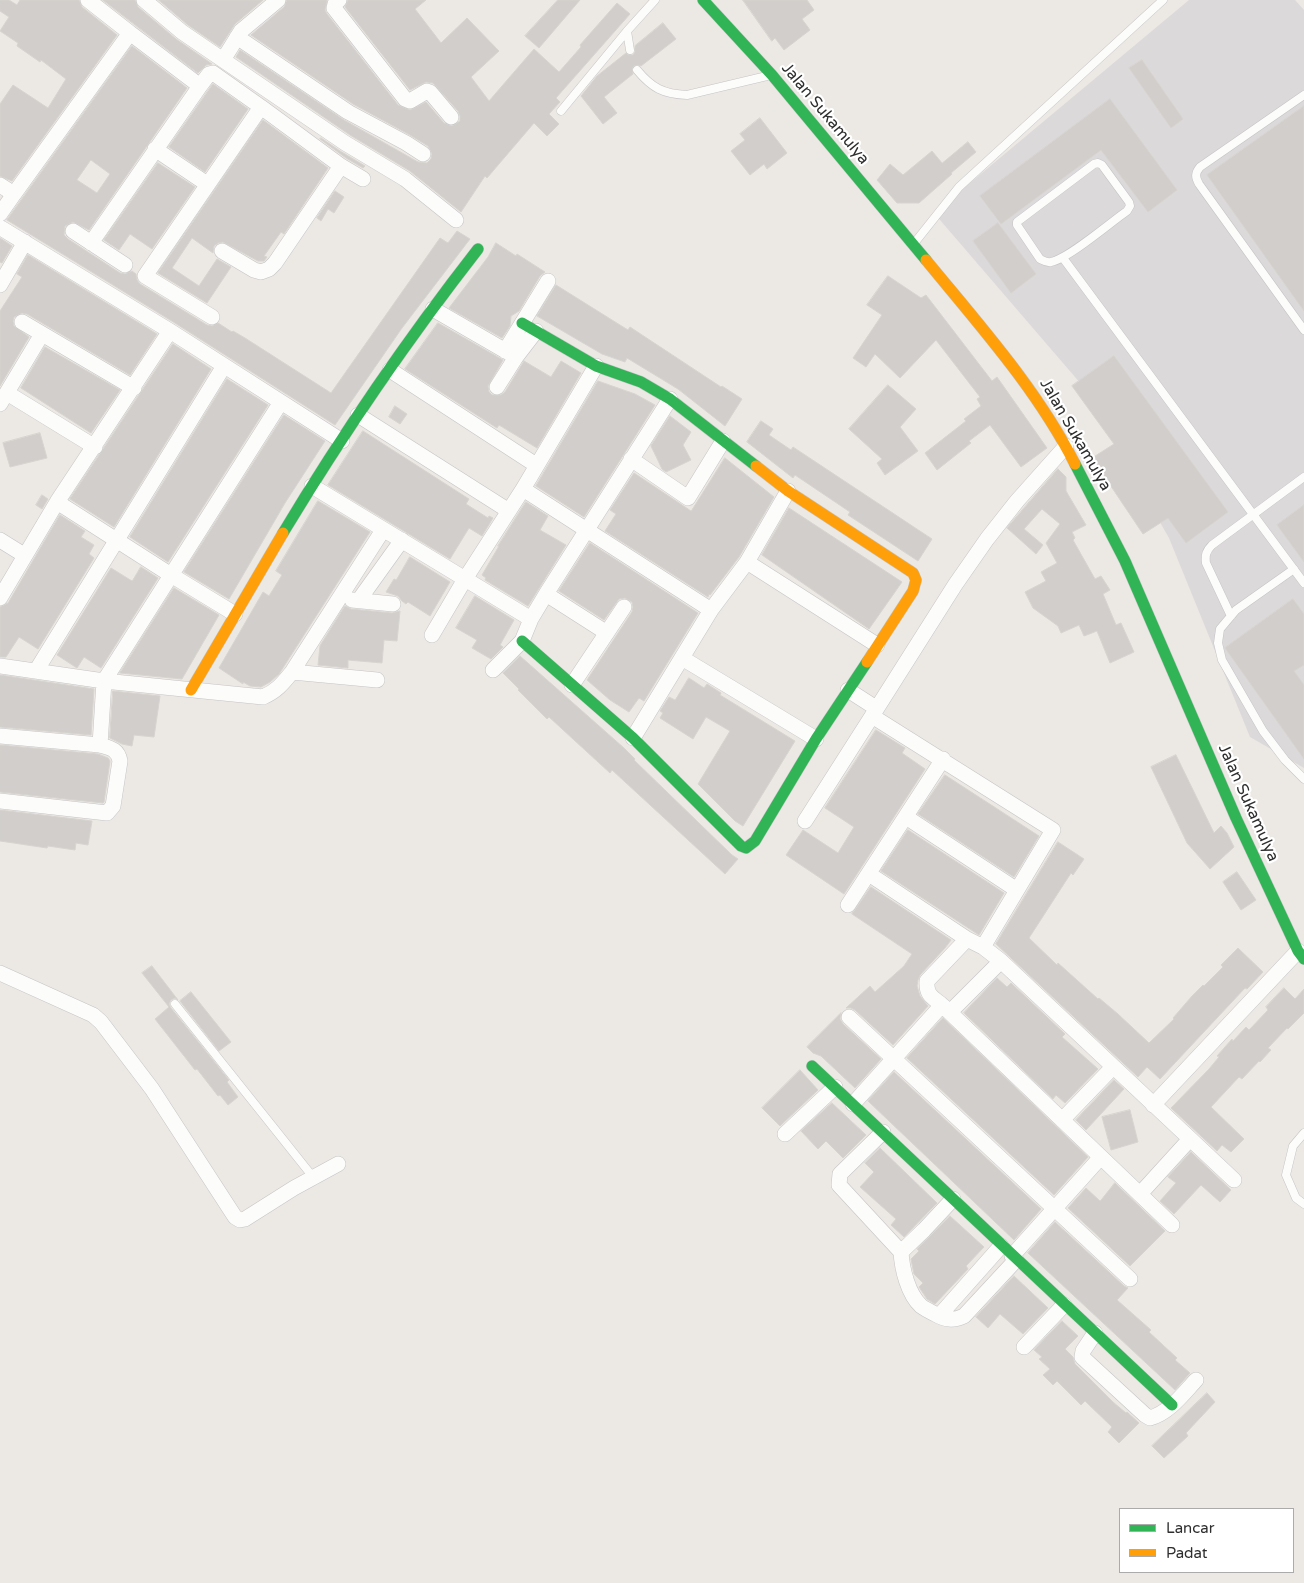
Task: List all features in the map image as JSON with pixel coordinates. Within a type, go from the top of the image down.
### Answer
[{"type":"street","points":[[88,0],[200,86]]},
{"type":"street","points":[[144,0],[182,32],[345,143],[405,179],[456,220]]},
{"type":"street","points":[[222,60],[241,31],[278,0]]},
{"type":"street","points":[[339,0],[334,8],[405,99],[410,101],[427,91],[430,92],[451,117]]},
{"type":"street","name":"Jalan Sukamulya","points":[[703,0],[772,75],[1007,358],[1035,396],[1066,446],[1125,561],[1236,818],[1301,955]]},
{"type":"street","points":[[130,33],[14,194],[0,221],[26,242],[342,441]]},
{"type":"street","points":[[237,37],[348,112],[423,154]]},
{"type":"street","points":[[91,243],[200,86],[209,74],[213,73],[341,166],[363,179]]},
{"type":"street","points":[[212,317],[145,276],[261,107]]},
{"type":"street","points":[[155,149],[208,184]]},
{"type":"street","points":[[222,251],[254,270],[261,272],[269,268],[275,263],[341,166]]},
{"type":"street","points":[[0,185],[14,194]]},
{"type":"street","points":[[73,231],[125,265]]},
{"type":"street","points":[[0,285],[26,242]]},
{"type":"street","points":[[191,690],[312,486],[390,370],[478,249]]},
{"type":"street","points":[[496,387],[522,323],[548,281]]},
{"type":"street","points":[[433,309],[510,354]]},
{"type":"street","points":[[22,322],[134,388]]},
{"type":"street","points":[[522,323],[596,366],[640,382],[670,399],[788,491],[913,573],[916,580],[913,591],[876,645],[755,841],[746,848],[741,846],[633,738],[522,641]]},
{"type":"street","points":[[0,598],[57,502],[170,331]]},
{"type":"street","points":[[510,354],[536,331]]},
{"type":"street","points":[[42,334],[3,399],[95,447]]},
{"type":"street","points":[[36,672],[224,366]]},
{"type":"street","points":[[432,635],[465,579],[523,489],[596,366]]},
{"type":"street","points":[[390,370],[536,465]]},
{"type":"street","points":[[493,670],[522,641],[531,619],[546,594],[670,399]]},
{"type":"street","points":[[100,745],[104,681],[281,402]]},
{"type":"street","points":[[358,416],[509,511]]},
{"type":"street","points":[[631,459],[688,498],[723,441]]},
{"type":"street","points":[[805,821],[955,585],[987,539],[1017,501],[1066,446]]},
{"type":"street","points":[[312,486],[531,619]]},
{"type":"street","points":[[523,489],[711,610]]},
{"type":"street","points":[[633,738],[711,610],[747,562],[788,491]]},
{"type":"street","points":[[57,502],[236,614]]},
{"type":"street","points":[[0,666],[104,681],[263,697],[280,687],[292,672],[383,530]]},
{"type":"street","points":[[0,540],[24,555]]},
{"type":"street","points":[[359,600],[402,540]]},
{"type":"street","points":[[747,562],[876,645]]},
{"type":"street","points":[[546,594],[607,633]]},
{"type":"street","points":[[338,599],[393,604]]},
{"type":"street","points":[[572,685],[624,607]]},
{"type":"street","points":[[682,658],[816,740]]},
{"type":"street","points":[[292,672],[377,680]]},
{"type":"street","points":[[848,690],[874,712],[943,760],[1053,830],[983,947]]},
{"type":"street","points":[[0,736],[100,745],[115,750],[120,761],[113,806],[107,813],[0,802]]},
{"type":"street","points":[[848,905],[943,760]]},
{"type":"street","points":[[906,816],[1017,890]]},
{"type":"street","points":[[874,878],[967,939],[983,947],[1001,962],[1234,1180]]},
{"type":"street","points":[[967,939],[926,981],[926,990],[1172,1225]]},
{"type":"street","points":[[1153,1104],[1301,955]]},
{"type":"street","points":[[853,1104],[894,1058],[946,1009],[1001,962]]},
{"type":"street","points":[[0,973],[93,1015],[101,1022],[152,1089],[235,1217],[240,1220],[245,1219],[338,1164]]},
{"type":"street","points":[[848,1016],[1130,1279]]},
{"type":"street","points":[[812,1066],[1094,1334],[1172,1405]]},
{"type":"street","points":[[1062,1120],[1113,1067]]},
{"type":"street","points":[[785,1134],[836,1087]]},
{"type":"street","points":[[883,1132],[840,1174],[839,1185],[901,1252],[902,1266],[914,1296],[921,1306],[949,1320],[956,1320],[964,1316],[1010,1254]]},
{"type":"street","points":[[1140,1194],[1190,1139]]},
{"type":"street","points":[[939,1316],[1010,1254],[1054,1210],[1100,1158]]},
{"type":"street","points":[[901,1252],[953,1199]]},
{"type":"street","points":[[1024,1347],[1064,1305]]},
{"type":"street","points":[[1094,1334],[1083,1351],[1082,1357],[1150,1418],[1155,1417],[1172,1405],[1196,1380]]},
{"type":"lane","points":[[561,111],[655,0]]},
{"type":"lane","points":[[913,244],[959,187],[1162,0]]},
{"type":"lane","points":[[627,31],[630,50]]},
{"type":"lane","points":[[637,70],[648,83],[661,91],[674,95],[687,95],[772,75]]},
{"type":"lane","points":[[1304,95],[1200,167],[1196,171],[1195,176],[1304,330]]},
{"type":"lane","points":[[1094,164],[1102,165],[1130,206],[1127,211],[1063,258],[1050,263],[1040,258],[1017,225],[1018,222],[1094,164]]},
{"type":"lane","points":[[1063,258],[1304,583]]},
{"type":"lane","points":[[1231,616],[1206,563],[1207,551],[1212,545],[1304,477]]},
{"type":"lane","points":[[1294,569],[1236,610],[1220,630],[1218,643],[1222,660],[1263,731],[1285,760],[1304,779]]},
{"type":"lane","points":[[175,1004],[313,1178]]},
{"type":"lane","points":[[1304,1133],[1293,1146],[1286,1175],[1296,1198],[1304,1204]]},
{"type":"shaded area","points":[[1189,0],[1295,0],[1304,10],[1304,768],[1250,737],[1169,538],[1081,384],[934,213]]},
{"type":"building","points":[[0,0],[9,0],[17,5],[20,0],[79,0],[82,7],[117,35],[12,181],[0,176],[0,104],[13,85],[48,108],[66,79],[41,60],[40,62],[17,46],[18,43],[0,31],[9,17],[0,11]]},
{"type":"building","points":[[103,0],[135,0],[138,7],[176,39],[212,64],[206,65],[198,73]]},
{"type":"building","points":[[159,0],[263,0],[235,24],[220,47],[188,25]]},
{"type":"building","points":[[287,0],[327,0],[325,10],[327,14],[398,105],[410,110],[426,102],[444,123],[452,126],[460,121],[458,111],[433,83],[426,82],[410,90],[345,7],[348,0],[426,0],[415,9],[441,43],[467,18],[499,51],[471,77],[489,101],[534,49],[559,72],[617,3],[630,14],[556,98],[560,102],[549,114],[559,124],[547,136],[534,123],[487,178],[485,176],[461,212],[410,171],[350,135],[236,57],[240,50],[344,120],[418,162],[427,163],[431,159],[432,154],[428,146],[353,104],[251,35],[284,7]]},
{"type":"building","points":[[558,0],[580,0],[539,48],[525,36]]},
{"type":"building","points":[[743,0],[807,0],[814,10],[802,19],[810,30],[784,50],[775,38],[772,41]]},
{"type":"building","points":[[663,23],[676,39],[641,66],[634,66],[632,69],[633,74],[604,97],[617,113],[603,124],[581,96],[597,76],[626,53],[633,55],[635,46]]},
{"type":"building","points":[[132,46],[187,88],[89,230],[73,222],[65,226],[64,235],[120,273],[125,274],[132,271],[136,274],[140,284],[207,325],[212,326],[218,323],[233,331],[331,393],[440,238],[448,243],[457,231],[470,239],[402,328],[335,425],[175,323],[7,220]],"holes":[[[91,160],[110,174],[97,193],[77,180]]]},
{"type":"building","points":[[1142,60],[1183,119],[1171,128],[1129,68]]},
{"type":"building","points":[[213,84],[248,109],[205,172],[169,147]]},
{"type":"building","points":[[1110,99],[1177,190],[1148,212],[1101,150],[1001,224],[980,196]]},
{"type":"building","points":[[1304,106],[1304,311],[1207,175]]},
{"type":"building","points":[[760,118],[787,153],[767,169],[764,164],[750,175],[731,151],[745,140],[740,134]]},
{"type":"building","points":[[263,120],[328,168],[284,234],[281,232],[264,256],[267,257],[264,261],[258,261],[223,242],[214,246],[213,253],[192,238],[172,268],[199,286],[217,259],[231,267],[207,303],[158,273]]},
{"type":"building","points":[[321,138],[365,166],[363,168],[346,158]]},
{"type":"building","points":[[968,142],[976,152],[919,203],[897,203],[877,180],[890,164],[903,175],[932,151],[942,163]]},
{"type":"building","points":[[158,163],[195,187],[152,249],[130,234],[119,250],[104,240]]},
{"type":"building","points":[[335,191],[344,197],[334,213],[328,209],[321,221],[317,218]]},
{"type":"building","points":[[998,223],[1036,274],[1011,293],[973,241]]},
{"type":"building","points":[[0,238],[12,246],[2,263],[0,262]]},
{"type":"building","points":[[496,243],[545,272],[540,276],[519,311],[511,316],[510,326],[502,338],[449,308],[488,257]]},
{"type":"building","points":[[28,255],[157,334],[130,375],[27,314],[22,313],[14,317],[14,326],[29,337],[0,386],[0,311],[22,277],[17,274]]},
{"type":"building","points":[[888,276],[921,298],[926,295],[992,381],[997,377],[1047,448],[1021,467],[990,425],[937,470],[925,453],[966,421],[964,419],[981,406],[977,399],[980,397],[936,340],[900,378],[875,354],[866,367],[853,358],[882,315],[867,305]]},
{"type":"building","points":[[556,285],[628,330],[630,327],[742,399],[725,426],[678,389],[627,358],[625,362],[602,354],[537,316]]},
{"type":"building","points":[[438,323],[503,360],[488,386],[489,392],[492,395],[501,395],[505,392],[524,361],[551,377],[561,361],[581,373],[537,448],[499,425],[497,428],[405,369]]},
{"type":"building","points":[[173,344],[211,369],[114,527],[70,499]]},
{"type":"building","points":[[45,347],[120,390],[91,433],[21,388]]},
{"type":"building","points":[[1114,356],[1228,512],[1186,543],[1168,518],[1143,534],[1092,458],[1114,444],[1072,386]]},
{"type":"building","points":[[227,379],[268,405],[168,562],[130,537]]},
{"type":"building","points":[[598,381],[635,394],[655,405],[584,517],[536,486]]},
{"type":"building","points":[[888,385],[916,409],[900,427],[918,451],[885,475],[877,463],[882,459],[849,429]]},
{"type":"building","points":[[395,406],[407,414],[400,424],[389,417]]},
{"type":"building","points":[[284,415],[325,441],[285,503],[229,599],[184,572]]},
{"type":"building","points":[[670,416],[691,432],[683,445],[691,460],[666,472],[662,469],[651,446]]},
{"type":"building","points":[[761,421],[773,429],[769,435],[791,450],[793,447],[932,539],[918,561],[848,515],[850,512],[795,475],[793,478],[747,442]]},
{"type":"building","points":[[363,431],[469,499],[466,504],[488,518],[489,516],[493,518],[482,536],[469,528],[450,559],[328,485]]},
{"type":"building","points":[[40,433],[47,458],[10,467],[3,443]]},
{"type":"building","points":[[725,458],[774,497],[739,557],[708,597],[605,531],[616,514],[610,510],[634,473],[691,511]]},
{"type":"building","points":[[1058,469],[1066,477],[1066,491],[1086,525],[1072,532],[1075,538],[1073,540],[1095,579],[1101,576],[1110,590],[1103,594],[1116,625],[1121,623],[1134,652],[1110,663],[1097,631],[1084,636],[1079,625],[1061,633],[1058,626],[1033,608],[1025,592],[1046,581],[1041,572],[1057,563],[1046,543],[1060,524],[1042,509],[1024,529],[1043,545],[1036,554],[1007,528]]},
{"type":"building","points":[[42,495],[48,499],[42,509],[36,505]]},
{"type":"building","points":[[318,501],[370,532],[279,674],[261,687],[250,686],[243,682],[243,684],[219,668],[263,592],[269,596],[282,575],[276,571]]},
{"type":"building","points":[[526,502],[548,516],[540,530],[566,545],[528,606],[485,580],[486,578],[482,575]]},
{"type":"building","points":[[1304,505],[1304,562],[1277,525]]},
{"type":"building","points":[[789,508],[902,582],[869,629],[762,555]]},
{"type":"building","points":[[60,515],[85,531],[81,537],[94,545],[89,554],[94,558],[38,649],[19,637],[6,657],[0,657],[0,607],[8,603]]},
{"type":"building","points":[[590,543],[698,613],[644,701],[639,698],[629,712],[610,700],[587,680],[632,612],[632,602],[625,598],[619,599],[604,620],[559,591]]},
{"type":"building","points":[[410,557],[450,582],[430,616],[408,602],[406,604],[398,596],[386,592]]},
{"type":"building","points":[[141,567],[158,578],[101,668],[84,657],[77,668],[57,655],[111,568],[132,581]]},
{"type":"building","points":[[174,588],[219,615],[182,679],[120,673]]},
{"type":"building","points":[[475,596],[514,620],[500,645],[503,647],[491,659],[472,648],[477,640],[456,628]]},
{"type":"building","points":[[1293,599],[1304,614],[1304,665],[1294,671],[1304,685],[1304,759],[1225,648]]},
{"type":"building","points":[[345,606],[351,609],[392,613],[400,611],[397,641],[384,640],[382,663],[348,660],[348,668],[318,665],[320,646]]},
{"type":"building","points":[[520,656],[624,748],[634,760],[738,859],[725,874],[612,770],[610,773],[549,717],[547,719],[518,690],[503,673]]},
{"type":"building","points":[[0,675],[94,689],[91,735],[0,727]]},
{"type":"building","points":[[689,678],[704,688],[707,684],[721,693],[720,695],[795,741],[743,826],[735,821],[698,784],[730,731],[706,717],[693,739],[660,718],[663,713],[660,711],[669,697],[675,700]]},
{"type":"building","points":[[113,691],[160,696],[154,737],[134,735],[132,746],[122,744],[110,738]]},
{"type":"building","points":[[876,730],[905,748],[902,753],[925,769],[844,894],[786,855],[803,830],[838,853],[854,827],[825,808]]},
{"type":"building","points":[[0,745],[98,754],[108,758],[110,761],[104,802],[0,792]]},
{"type":"building","points":[[1176,755],[1214,833],[1221,826],[1234,847],[1210,869],[1187,843],[1151,767]]},
{"type":"building","points":[[945,775],[1039,836],[1014,877],[918,814]]},
{"type":"building","points":[[0,810],[92,821],[88,845],[76,843],[75,850],[0,841]]},
{"type":"building","points":[[908,830],[1004,893],[979,935],[881,871]]},
{"type":"building","points":[[1058,842],[1084,859],[1073,875],[1071,873],[1029,938],[1057,965],[1058,963],[1149,1043],[1174,1019],[1192,996],[1223,967],[1221,965],[1238,948],[1263,972],[1247,989],[1245,988],[1160,1079],[1147,1067],[1138,1077],[996,944]]},
{"type":"building","points":[[1237,872],[1256,900],[1241,910],[1223,882]]},
{"type":"building","points":[[871,887],[951,940],[920,975],[918,980],[917,986],[920,996],[928,1006],[893,1045],[855,1010],[846,1008],[870,986],[875,992],[904,966],[912,954],[852,914]]},
{"type":"building","points":[[152,966],[178,1000],[175,998],[171,1000],[169,1004],[171,1008],[229,1080],[227,1082],[238,1097],[228,1105],[220,1095],[218,1096],[197,1069],[195,1070],[155,1019],[169,1007],[142,973]]},
{"type":"building","points":[[997,978],[1007,987],[1011,983],[1065,1034],[1062,1037],[1098,1069],[1065,1103],[1056,1095],[1053,1099],[964,1013]]},
{"type":"building","points":[[1284,988],[1295,999],[1304,989],[1304,1013],[1268,1048],[1271,1050],[1260,1062],[1242,1079],[1239,1077],[1211,1107],[1244,1139],[1231,1152],[1222,1145],[1217,1151],[1171,1108],[1209,1069],[1219,1057],[1217,1056],[1232,1039],[1233,1041],[1246,1027],[1249,1030],[1268,1010],[1266,1007]]},
{"type":"building","points":[[191,992],[231,1042],[219,1051],[180,1001]]},
{"type":"building","points":[[841,1013],[840,1019],[843,1024],[881,1059],[855,1088],[821,1056],[813,1053],[807,1047]]},
{"type":"building","points":[[943,1018],[1088,1157],[1054,1195],[907,1058]]},
{"type":"building","points":[[800,1070],[818,1090],[780,1126],[762,1108]]},
{"type":"building","points":[[894,1072],[1041,1209],[1014,1240],[868,1101]]},
{"type":"building","points":[[1114,1080],[1124,1089],[1086,1130],[1076,1120]]},
{"type":"building","points":[[832,1103],[866,1135],[843,1158],[826,1141],[818,1149],[801,1131]]},
{"type":"building","points":[[1130,1110],[1138,1142],[1111,1150],[1102,1117]]},
{"type":"building","points":[[880,1148],[937,1203],[904,1237],[891,1225],[896,1219],[860,1187],[874,1172],[865,1163]]},
{"type":"building","points":[[1191,1152],[1231,1190],[1220,1202],[1201,1185],[1174,1214],[1160,1201],[1176,1183],[1168,1177]]},
{"type":"building","points":[[1115,1183],[1165,1231],[1130,1266],[1068,1208],[1086,1188],[1100,1201]]},
{"type":"building","points":[[950,1216],[984,1247],[966,1266],[968,1269],[935,1304],[927,1299],[919,1287],[923,1283],[914,1274],[911,1259],[919,1251],[917,1249]]},
{"type":"building","points":[[1055,1222],[1128,1288],[1117,1300],[1151,1330],[1149,1332],[1190,1373],[1175,1390],[1028,1253]]},
{"type":"building","points":[[1014,1276],[1048,1308],[1023,1334],[1000,1314],[988,1328],[976,1317]]},
{"type":"building","points":[[1062,1321],[1078,1336],[1065,1349],[1073,1357],[1075,1364],[1113,1402],[1139,1423],[1119,1443],[1108,1432],[1112,1427],[1085,1401],[1081,1405],[1057,1381],[1053,1385],[1043,1375],[1050,1369],[1039,1359],[1042,1357],[1034,1350]]},
{"type":"building","points":[[1207,1393],[1215,1402],[1186,1433],[1188,1436],[1164,1458],[1152,1446]]},
{"type":"traffic: fast","points":[[703,0],[772,75],[926,260]]},
{"type":"traffic: fast","points":[[283,533],[328,460],[376,388],[478,249]]},
{"type":"traffic: fast","points":[[522,323],[596,366],[641,382],[670,399],[756,466]]},
{"type":"traffic: fast","points":[[1075,464],[1125,561],[1236,818],[1298,951],[1304,959]]},
{"type":"traffic: fast","points":[[522,641],[633,738],[741,846],[746,848],[755,841],[816,739],[867,662]]},
{"type":"traffic: fast","points":[[812,1066],[1172,1405]]},
{"type":"traffic: slow","points":[[926,260],[1025,384],[1060,436],[1075,464]]},
{"type":"traffic: slow","points":[[756,466],[788,491],[913,573],[916,580],[913,591],[867,662]]},
{"type":"traffic: slow","points":[[191,690],[283,533]]}]
